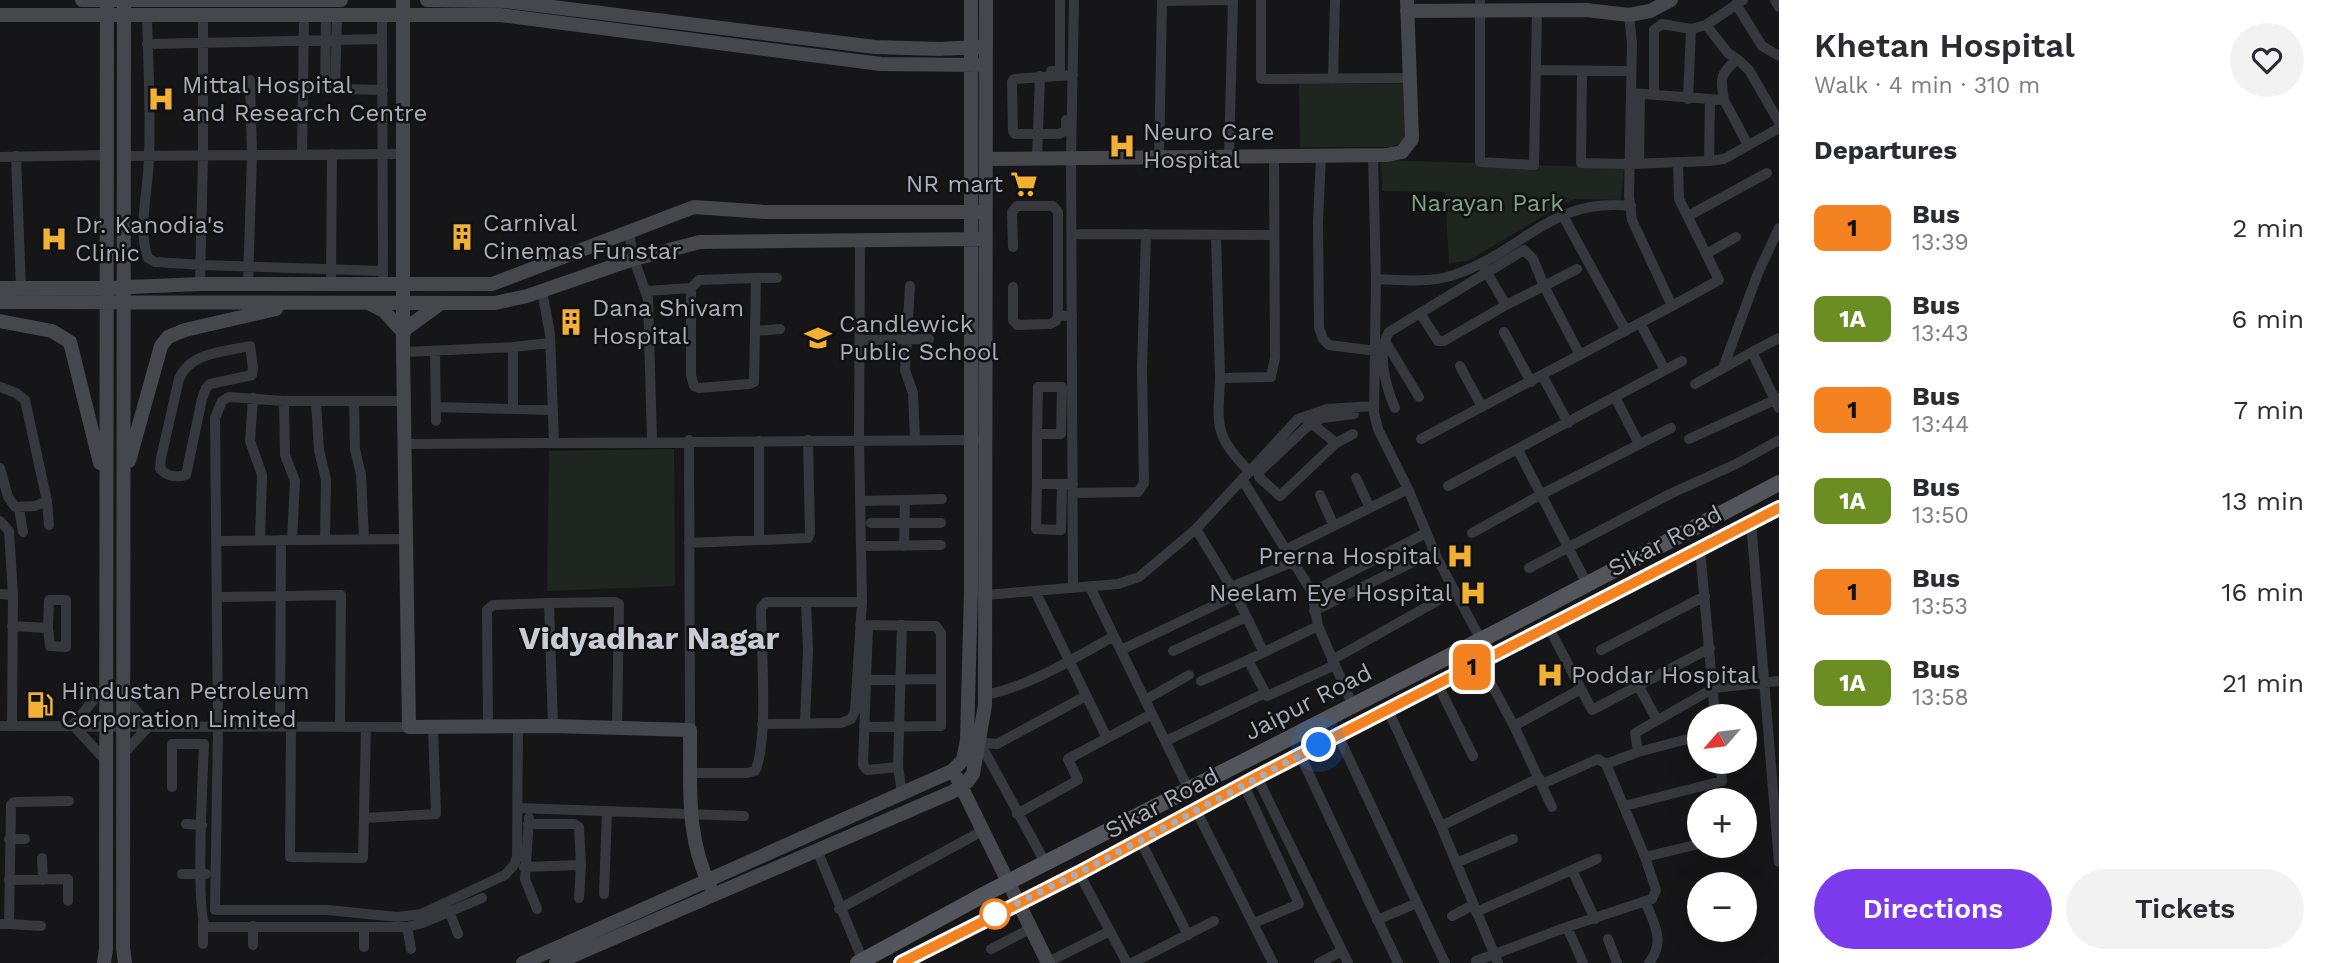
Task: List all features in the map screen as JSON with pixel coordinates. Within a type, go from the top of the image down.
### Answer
[{"type":"main road","name":"Jaipur Road","points":[[860,962],[1779,483]]},
{"type":"main road","name":"Sikar Road","points":[[902,963],[1779,508]]},
{"type":"street","points":[[82,0],[124,6],[341,0]]},
{"type":"street","points":[[403,0],[403,302],[409,727]]},
{"type":"street","points":[[426,0],[505,1],[875,47],[939,49],[986,46]]},
{"type":"street","points":[[523,963],[711,887],[817,850],[961,786],[973,774],[970,239],[979,212],[986,159],[978,65],[970,48],[971,0]]},
{"type":"street","points":[[556,963],[952,771],[963,760],[973,741],[985,695],[986,239],[979,212],[970,100],[978,65],[986,46],[986,0]]},
{"type":"street","points":[[1060,0],[1060,23],[1068,73],[1072,157],[1069,487],[1073,588]]},
{"type":"street","points":[[1068,73],[1014,79],[1015,134],[1059,134],[1066,130],[1074,0]]},
{"type":"street","points":[[1159,157],[1162,1],[1231,0],[1229,157]]},
{"type":"street","points":[[1261,0],[1261,79],[1410,78]]},
{"type":"street","points":[[1334,79],[1335,0]]},
{"type":"street","points":[[986,159],[1274,157],[1402,152],[1412,139],[1407,5],[1480,5],[1536,12],[1586,5],[1629,15],[1671,0]]},
{"type":"street","points":[[1775,0],[1779,7]]},
{"type":"street","points":[[1654,94],[1654,30],[1662,24],[1691,29],[1706,25],[1740,2],[1762,46],[1779,55]]},
{"type":"street","points":[[0,15],[107,5]]},
{"type":"street","points":[[104,963],[107,5]]},
{"type":"street","points":[[1480,5],[1480,162],[1534,165],[1536,12]]},
{"type":"street","points":[[124,6],[147,15],[500,15],[881,64],[978,65]]},
{"type":"street","points":[[124,6],[125,963]]},
{"type":"street","points":[[147,15],[149,156],[144,235],[148,258],[155,261],[249,267],[331,277]]},
{"type":"street","points":[[1629,15],[1631,71],[1636,93],[1632,220],[1672,306]]},
{"type":"street","points":[[200,284],[203,16]]},
{"type":"street","points":[[302,155],[303,16]]},
{"type":"street","points":[[330,89],[332,16]]},
{"type":"street","points":[[382,16],[383,277]]},
{"type":"street","points":[[1060,23],[1074,21]]},
{"type":"street","points":[[1706,25],[1728,53],[1749,70],[1779,122]]},
{"type":"street","points":[[1688,99],[1691,29]]},
{"type":"street","points":[[939,49],[959,40],[971,30]]},
{"type":"street","points":[[148,44],[383,39]]},
{"type":"street","points":[[1737,59],[1723,72],[1720,81],[1724,100],[1748,145]]},
{"type":"street","points":[[939,66],[957,76],[970,100]]},
{"type":"street","points":[[1536,70],[1631,71]]},
{"type":"street","points":[[1583,71],[1581,163],[1678,163],[1724,159],[1779,128]]},
{"type":"street","points":[[1017,72],[1068,73]]},
{"type":"street","points":[[1037,158],[1040,76]]},
{"type":"street","points":[[248,284],[252,155],[250,80]]},
{"type":"street","points":[[303,88],[383,90]]},
{"type":"street","points":[[1636,93],[1724,100]]},
{"type":"street","points":[[1709,161],[1710,99]]},
{"type":"street","points":[[331,277],[332,154]]},
{"type":"street","points":[[124,156],[402,154]]},
{"type":"street","points":[[0,157],[107,155]]},
{"type":"street","points":[[1373,155],[1376,279],[1374,406],[1377,429],[1481,640]]},
{"type":"street","points":[[16,156],[21,289]]},
{"type":"street","points":[[1321,156],[1318,221],[1320,328],[1329,345],[1376,351]]},
{"type":"street","points":[[1220,378],[1271,377],[1275,358],[1274,157]]},
{"type":"street","points":[[1421,439],[1719,280],[1679,198],[1678,163]]},
{"type":"street","points":[[1688,216],[1767,173]]},
{"type":"street","points":[[1395,408],[1383,378],[1385,341],[1389,332],[1562,214],[1612,204],[1631,206]]},
{"type":"street","points":[[1013,247],[1013,212],[1017,206],[1056,208],[1058,315],[1054,324],[1017,325],[1013,320],[1013,287]]},
{"type":"street","points":[[0,302],[106,295],[126,286],[248,284],[331,277],[383,277],[403,283],[492,284],[694,207],[766,212],[979,212]]},
{"type":"street","points":[[1562,214],[1626,331]]},
{"type":"street","points":[[1723,368],[1758,272],[1779,228]]},
{"type":"street","points":[[629,234],[646,291],[652,440]]},
{"type":"street","points":[[1072,234],[1274,235]]},
{"type":"street","points":[[1037,484],[1138,492],[1144,484],[1142,369],[1146,234]]},
{"type":"street","points":[[1216,235],[1220,378],[1218,424],[1225,445],[1246,475],[1312,592],[1318,626],[1352,704]]},
{"type":"street","points":[[1706,254],[1736,237]]},
{"type":"street","points":[[860,239],[859,440],[865,680],[864,769],[873,771],[898,767]]},
{"type":"street","points":[[0,288],[106,295],[124,302],[495,303],[527,296],[635,259],[700,242],[986,239]]},
{"type":"street","points":[[1376,279],[1428,282],[1484,267],[1524,250],[1533,260],[1580,355]]},
{"type":"street","points":[[1484,267],[1506,305]]},
{"type":"street","points":[[1420,313],[1432,335],[1438,341],[1444,341],[1506,305],[1577,269]]},
{"type":"street","points":[[691,288],[691,375],[694,386],[699,388],[737,385],[754,382],[756,278]]},
{"type":"street","points":[[646,291],[691,288],[699,280],[777,278]]},
{"type":"street","points":[[909,286],[905,370],[913,393],[915,439]]},
{"type":"street","points":[[542,290],[550,343],[554,442]]},
{"type":"street","points":[[404,331],[443,302]]},
{"type":"street","points":[[124,479],[161,346],[168,337],[211,323],[301,303]]},
{"type":"street","points":[[369,303],[384,312],[404,331]]},
{"type":"street","points":[[1058,315],[1072,316]]},
{"type":"street","points":[[0,321],[52,331],[70,342],[105,485]]},
{"type":"street","points":[[1640,323],[1665,370]]},
{"type":"street","points":[[755,331],[780,329]]},
{"type":"street","points":[[1504,332],[1531,382]]},
{"type":"street","points":[[1695,384],[1779,338]]},
{"type":"street","points":[[860,340],[929,339]]},
{"type":"street","points":[[1385,341],[1419,397]]},
{"type":"street","points":[[404,352],[550,343]]},
{"type":"street","points":[[250,346],[252,375],[210,384],[202,399],[186,475],[165,474],[160,469],[178,379],[183,369],[198,358],[250,346]]},
{"type":"street","points":[[513,347],[513,409]]},
{"type":"street","points":[[435,351],[436,421]]},
{"type":"street","points":[[1689,439],[1778,402],[1752,352]]},
{"type":"street","points":[[1448,486],[1682,361]]},
{"type":"street","points":[[1460,366],[1482,407]]},
{"type":"street","points":[[1542,375],[1568,423]]},
{"type":"street","points":[[210,384],[221,403]]},
{"type":"street","points":[[0,387],[16,393],[24,400],[47,501],[49,525]]},
{"type":"street","points":[[1037,433],[1061,434],[1062,387],[1038,387],[1037,433],[1037,484],[1036,530],[1060,530],[1069,487]]},
{"type":"street","points":[[404,401],[284,401],[229,397],[221,403],[215,418],[218,541],[215,910],[306,910],[398,917],[448,908],[482,898]]},
{"type":"street","points":[[1615,397],[1639,444]]},
{"type":"street","points":[[253,398],[250,441],[262,475],[260,540]]},
{"type":"street","points":[[202,399],[221,403]]},
{"type":"street","points":[[280,727],[281,596],[295,481],[285,455],[284,401]]},
{"type":"street","points":[[316,401],[319,450],[326,480],[325,540]]},
{"type":"street","points":[[354,401],[355,449],[361,475],[364,539]]},
{"type":"street","points":[[986,595],[1118,584],[1139,577],[1196,529],[1302,416],[1327,409],[1374,406]]},
{"type":"street","points":[[436,407],[552,410]]},
{"type":"street","points":[[1353,434],[1336,443],[1283,494],[1278,496],[1259,477],[1259,472],[1312,422],[1354,414]]},
{"type":"street","points":[[1302,416],[1336,443]]},
{"type":"street","points":[[1472,533],[1671,428]]},
{"type":"street","points":[[405,444],[986,439]]},
{"type":"street","points":[[689,440],[690,814],[695,845],[711,887]]},
{"type":"street","points":[[689,543],[808,538],[808,440]]},
{"type":"street","points":[[1529,568],[1779,440]]},
{"type":"street","points":[[759,441],[759,540]]},
{"type":"street","points":[[1518,450],[1587,584]]},
{"type":"street","points":[[0,468],[8,497],[6,510],[13,595],[12,726]]},
{"type":"street","points":[[1356,478],[1370,508]]},
{"type":"street","points":[[1287,549],[1408,489]]},
{"type":"street","points":[[1320,495],[1334,526]]},
{"type":"street","points":[[861,501],[942,499]]},
{"type":"street","points":[[905,500],[905,546]]},
{"type":"street","points":[[6,510],[47,501]]},
{"type":"street","points":[[6,510],[23,532]]},
{"type":"street","points":[[1751,522],[1779,862]]},
{"type":"street","points":[[871,523],[941,523]]},
{"type":"street","points":[[1196,529],[1234,591],[1263,651]]},
{"type":"street","points":[[1312,592],[1426,533]]},
{"type":"street","points":[[218,541],[406,539]]},
{"type":"street","points":[[861,546],[941,545]]},
{"type":"street","points":[[1700,549],[1715,704]]},
{"type":"street","points":[[1314,611],[1435,551]]},
{"type":"street","points":[[1121,650],[1294,561]]},
{"type":"street","points":[[1090,587],[1189,790]]},
{"type":"street","points":[[1035,591],[1107,738]]},
{"type":"street","points":[[1248,660],[1267,696],[1334,662],[1455,592]]},
{"type":"street","points":[[0,594],[13,595]]},
{"type":"street","points":[[218,597],[341,596],[340,727]]},
{"type":"street","points":[[1601,650],[1705,596]]},
{"type":"street","points":[[49,600],[66,600],[66,647],[50,646],[49,626],[49,600]]},
{"type":"street","points":[[488,727],[487,610],[493,605],[615,602],[619,604],[617,729]]},
{"type":"street","points":[[691,774],[747,773],[755,771],[759,762],[762,724],[761,608],[766,602],[862,602]]},
{"type":"street","points":[[549,603],[554,726]]},
{"type":"street","points":[[804,722],[808,650],[806,603]]},
{"type":"street","points":[[1173,651],[1246,617]]},
{"type":"street","points":[[864,625],[936,626],[939,629],[941,726],[864,727]]},
{"type":"street","points":[[762,724],[841,723],[851,719],[855,711],[864,625]]},
{"type":"street","points":[[902,625],[898,767],[902,793]]},
{"type":"street","points":[[12,626],[49,626]]},
{"type":"street","points":[[1200,681],[1318,626]]},
{"type":"street","points":[[1549,628],[1592,709],[1710,648]]},
{"type":"street","points":[[985,695],[999,692],[1069,662],[1114,636]]},
{"type":"street","points":[[1480,663],[1514,726],[1552,807]]},
{"type":"street","points":[[1145,700],[1189,675]]},
{"type":"street","points":[[865,680],[939,679]]},
{"type":"street","points":[[1638,751],[1635,733],[1714,688],[1779,681]]},
{"type":"street","points":[[1438,685],[1472,756]]},
{"type":"street","points":[[1638,685],[1657,720]]},
{"type":"street","points":[[73,725],[105,686]]},
{"type":"street","points":[[1514,726],[1581,689]]},
{"type":"street","points":[[1166,741],[1265,693]]},
{"type":"street","points":[[973,741],[997,744],[1086,696]]},
{"type":"street","points":[[125,697],[149,726]]},
{"type":"street","points":[[1388,710],[1441,826],[1496,958]]},
{"type":"street","points":[[1017,814],[1078,780],[1068,759],[1153,714]]},
{"type":"street","points":[[73,725],[106,761]]},
{"type":"street","points":[[0,726],[554,726],[690,730]]},
{"type":"street","points":[[125,752],[149,726]]},
{"type":"street","points":[[291,727],[290,857],[363,858],[366,727]]},
{"type":"street","points":[[364,817],[436,814],[433,727]]},
{"type":"street","points":[[203,922],[206,927],[407,927],[448,908],[505,875],[517,857],[518,727]]},
{"type":"street","points":[[1338,735],[1445,963]]},
{"type":"street","points":[[1606,764],[1638,751],[1687,739]]},
{"type":"street","points":[[973,741],[1046,864]]},
{"type":"street","points":[[172,788],[172,744],[204,744],[201,874],[203,944]]},
{"type":"street","points":[[1300,755],[1398,963]]},
{"type":"street","points":[[1441,826],[1540,781],[1598,759],[1606,764],[1656,890],[1654,897],[1646,901],[1567,927],[1496,958],[1476,961]]},
{"type":"street","points":[[952,771],[1020,902],[1047,963],[1110,931]]},
{"type":"street","points":[[1624,806],[1722,781],[1721,774]]},
{"type":"street","points":[[1250,781],[1317,897],[1348,963]]},
{"type":"street","points":[[1250,781],[1299,904]]},
{"type":"street","points":[[41,926],[5,924],[9,809],[15,802],[69,801]]},
{"type":"street","points":[[518,808],[744,816]]},
{"type":"street","points":[[530,808],[524,867],[525,879],[537,909]]},
{"type":"street","points":[[1196,810],[1273,963]]},
{"type":"street","points":[[604,894],[607,811]]},
{"type":"street","points":[[186,824],[202,825]]},
{"type":"street","points":[[528,824],[574,824],[579,827],[579,898]]},
{"type":"street","points":[[839,909],[984,830]]},
{"type":"street","points":[[9,839],[25,839]]},
{"type":"street","points":[[1456,863],[1513,839]]},
{"type":"street","points":[[1140,840],[1188,935]]},
{"type":"street","points":[[1645,857],[1687,847]]},
{"type":"street","points":[[817,850],[860,962]]},
{"type":"street","points":[[42,858],[43,880]]},
{"type":"street","points":[[1452,916],[1597,859]]},
{"type":"street","points":[[524,867],[581,865]]},
{"type":"street","points":[[1572,870],[1595,919]]},
{"type":"street","points":[[1079,873],[1126,963]]},
{"type":"street","points":[[182,874],[216,875]]},
{"type":"street","points":[[6,877],[68,879],[68,901]]},
{"type":"street","points":[[1254,923],[1317,897]]},
{"type":"street","points":[[1646,901],[1660,937],[1655,956],[1649,963]]},
{"type":"street","points":[[1377,920],[1417,903]]},
{"type":"street","points":[[448,908],[458,934]]},
{"type":"street","points":[[306,910],[306,926]]},
{"type":"street","points":[[1132,963],[1214,922]]},
{"type":"street","points":[[253,926],[253,946]]},
{"type":"street","points":[[407,927],[411,950]]},
{"type":"street","points":[[1567,927],[1583,963]]},
{"type":"street","points":[[364,928],[364,947]]},
{"type":"street","points":[[991,949],[1032,928]]},
{"type":"street","points":[[1608,939],[1617,963]]},
{"type":"street","points":[[1320,963],[1342,951]]},
{"type":"green space","points":[[1299,84],[1403,84],[1405,138],[1391,147],[1300,147]]},
{"type":"green space","name":"Narayan Park","points":[[1381,160],[1624,168],[1621,200],[1575,199],[1468,261],[1449,263],[1445,192],[1382,191]]},
{"type":"green space","points":[[674,449],[675,586],[547,591],[549,451]]},
{"type":"bus line","name":"1","points":[[901,963],[1779,508]]},
{"type":"place","name":"Mittal Hospital and Research Centre","points":[[161,99]]},
{"type":"place","name":"Neuro Care Hospital","points":[[1122,146]]},
{"type":"place","name":"NR mart","points":[[1024,184]]},
{"type":"place","name":"Carnival Cinemas Funstar","points":[[462,237]]},
{"type":"place","name":"Dr. Kanodia's Clinic","points":[[54,239]]},
{"type":"place","name":"Dana Shivam Hospital","points":[[571,322]]},
{"type":"place","name":"Candlewick Public School","points":[[818,338]]},
{"type":"place","name":"Prerna Hospital","points":[[1460,556]]},
{"type":"place","name":"Neelam Eye Hospital","points":[[1473,593]]},
{"type":"place","name":"Poddar Hospital","points":[[1550,675]]},
{"type":"place","name":"Hindustan Petroleum Corporation Limited","points":[[40,705]]},
{"type":"district","name":"Vidyadhar Nagar","points":[[649,638]]},
{"type":"route","points":[[995,914],[1079,873],[1319,745]]}]
